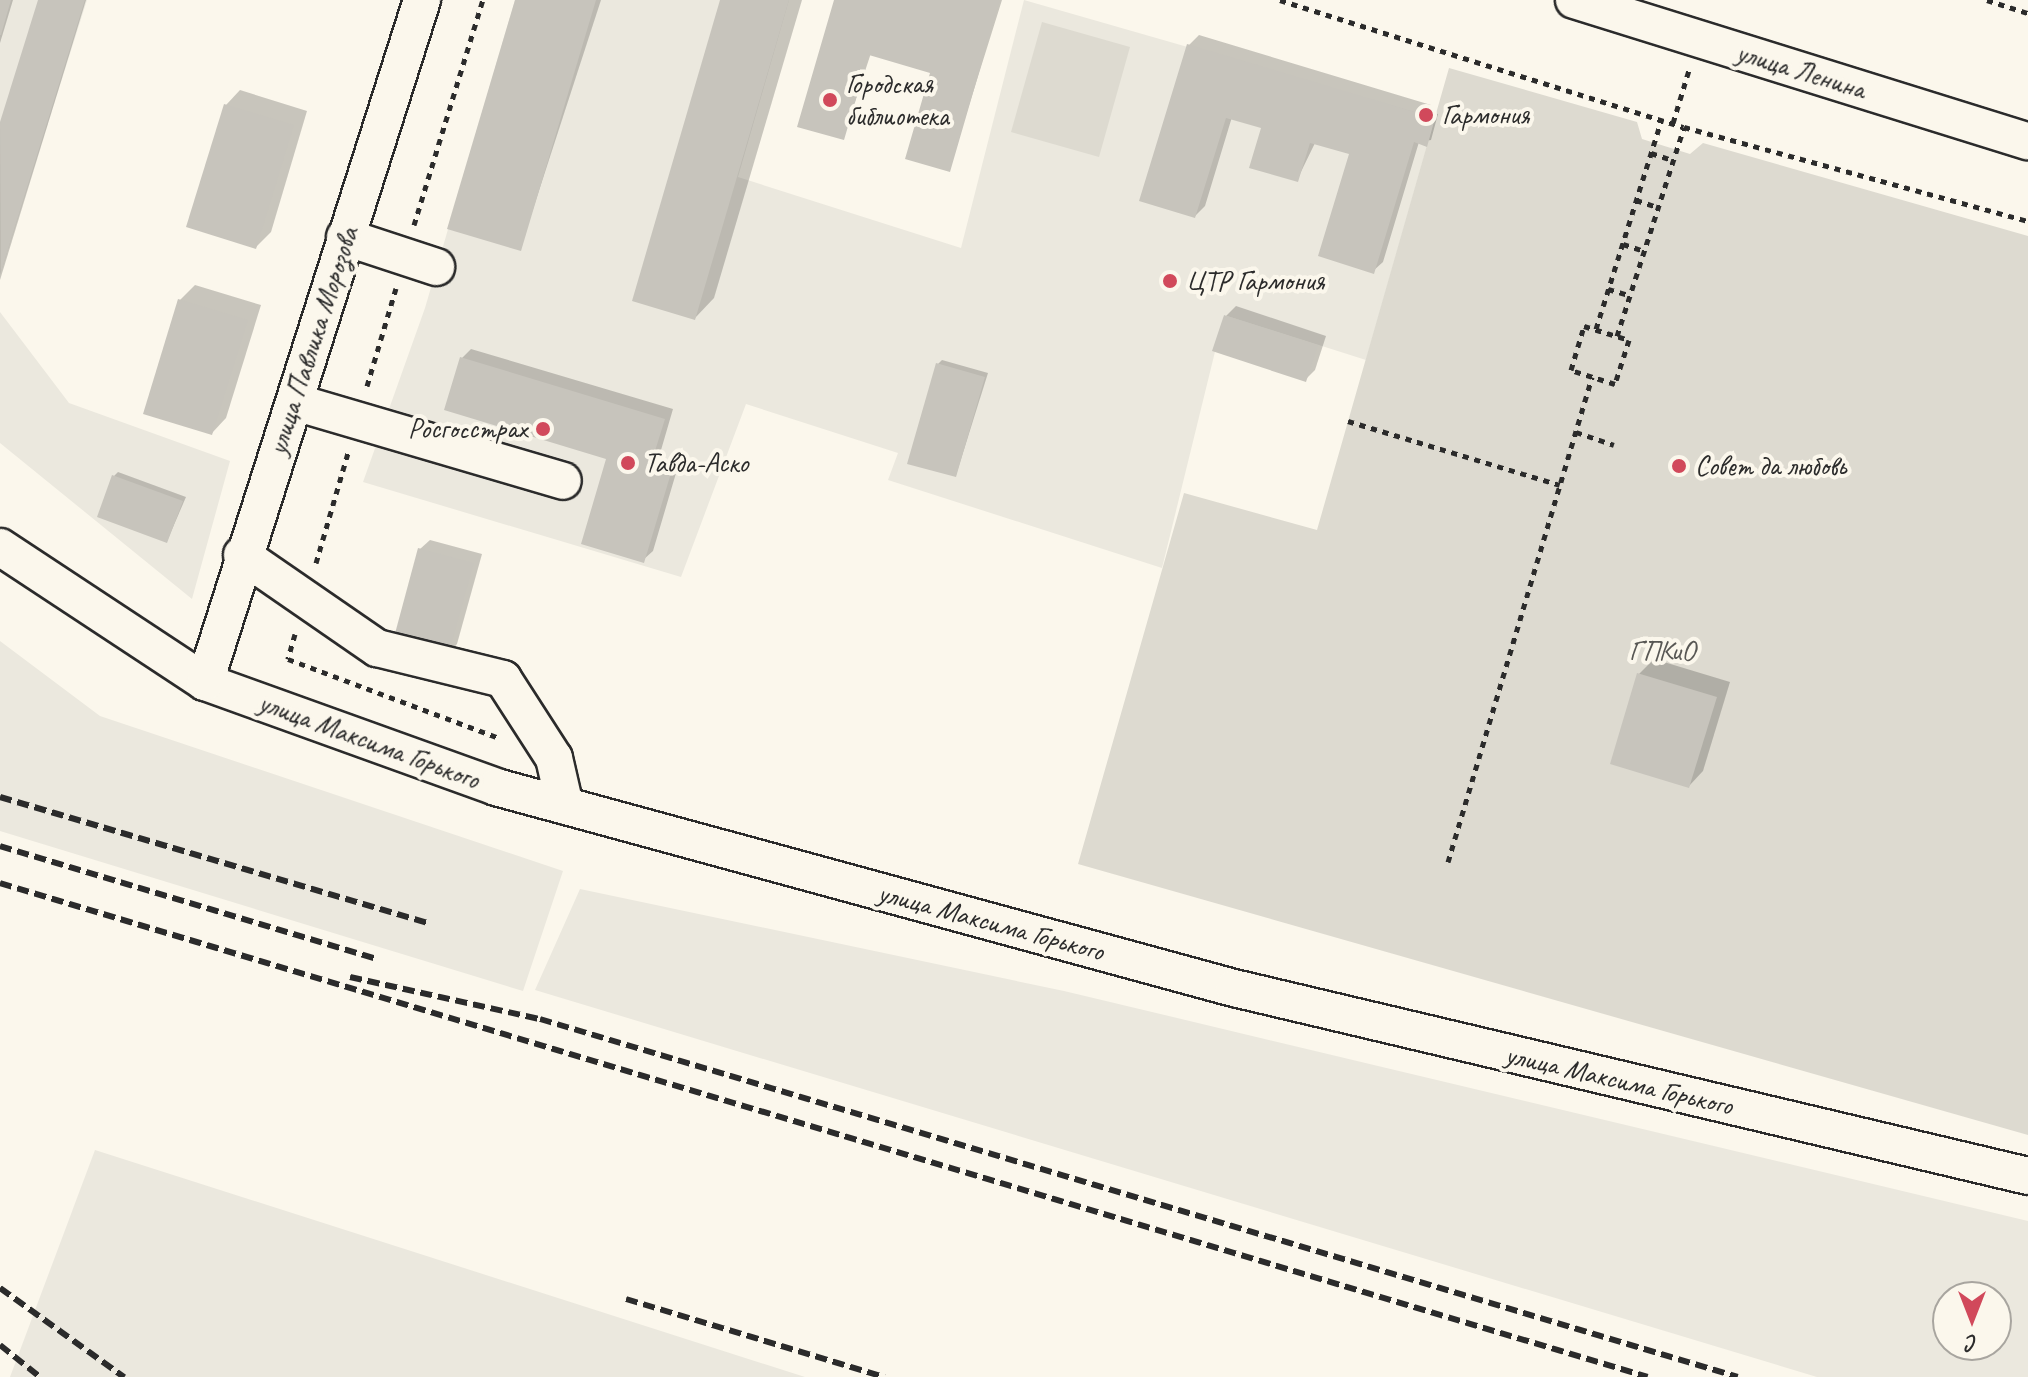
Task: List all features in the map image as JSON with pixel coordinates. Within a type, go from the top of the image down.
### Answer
[{"type":"street","name":"улица Павлика Морозова","points":[[205,682],[242,555],[295,402],[422,0]]},
{"type":"street","name":"улица Ленина","points":[[1574,0],[2028,141]]},
{"type":"street","points":[[345,237],[436,267]]},
{"type":"street","points":[[295,402],[563,481]]},
{"type":"street","name":"улица Максима Горького","points":[[0,547],[205,682],[565,806],[1234,988],[2028,1176]]},
{"type":"street","points":[[242,555],[377,648],[503,679],[554,758],[565,806]]},
{"type":"path","points":[[1280,0],[1684,127],[2028,221]]},
{"type":"path","points":[[1987,0],[2028,13]]},
{"type":"path","points":[[1596,329],[1662,119]]},
{"type":"path","points":[[1617,336],[1684,127]]},
{"type":"path","points":[[1651,153],[1672,160]]},
{"type":"path","points":[[1636,200],[1657,207]]},
{"type":"path","points":[[1623,244],[1644,251]]},
{"type":"path","points":[[1608,289],[1629,295]]},
{"type":"path","points":[[1584,326],[1617,336],[1629,340],[1615,384],[1571,370],[1584,326]]},
{"type":"path","points":[[1448,862],[1592,377]]},
{"type":"path","points":[[1348,421],[1560,485]]},
{"type":"path","points":[[1576,432],[1614,445]]},
{"type":"shaded area","points":[[0,0],[87,0],[0,275]]},
{"type":"shaded area","points":[[515,0],[789,0],[738,177],[961,248],[1024,0],[1435,118],[1366,360],[1224,315],[1162,568],[888,480],[898,453],[746,404],[681,577],[363,482],[425,308]]},
{"type":"shaded area","points":[[0,312],[69,403],[230,461],[192,599],[0,443]]},
{"type":"shaded area","points":[[0,641],[100,716],[563,871],[523,991],[0,831]]},
{"type":"shaded area","points":[[580,889],[1064,991],[2028,1221],[2028,1377],[1817,1377],[535,990]]},
{"type":"shaded area","points":[[95,1150],[805,1377],[10,1377]]},
{"type":"green space","points":[[1042,22],[1130,47],[1099,157],[1011,132]]},
{"type":"green space","name":"ГПКиО","points":[[1449,68],[1637,122],[1642,139],[1690,154],[1703,143],[2028,236],[2028,1135],[1078,864],[1184,493],[1317,530]]},
{"type":"building","points":[[0,0],[11,0],[1,35],[0,35]]},
{"type":"building","points":[[38,0],[85,0],[1,272],[0,122]]},
{"type":"building","points":[[515,0],[596,0],[521,251],[447,229]]},
{"type":"building","points":[[720,0],[789,0],[695,320],[632,301]]},
{"type":"building","name":"Городская библиотека","points":[[834,0],[1000,0],[950,172],[905,159],[930,73],[869,55],[844,140],[797,127]]},
{"type":"building","points":[[1187,44],[1435,118],[1427,147],[1414,142],[1374,274],[1318,256],[1349,154],[1310,143],[1298,182],[1249,168],[1261,128],[1226,118],[1195,218],[1139,201]]},
{"type":"building","points":[[224,104],[294,125],[256,249],[186,227]]},
{"type":"building","points":[[178,299],[248,320],[212,435],[143,414]]},
{"type":"building","points":[[1224,315],[1318,345],[1306,382],[1212,351]]},
{"type":"building","name":"Тавда-Аско","points":[[460,357],[665,419],[650,467],[671,473],[644,563],[581,544],[606,459],[444,410]]},
{"type":"building","points":[[936,363],[985,377],[956,477],[907,464]]},
{"type":"building","points":[[112,475],[183,501],[167,543],[97,517]]},
{"type":"building","points":[[418,548],[474,563],[448,656],[393,641]]},
{"type":"building","points":[[1637,673],[1717,697],[1689,788],[1610,764]]},
{"type":"railway","points":[[0,797],[431,924]]},
{"type":"railway","points":[[0,846],[376,959]]},
{"type":"railway","points":[[0,883],[1648,1377]]},
{"type":"railway","points":[[350,977],[540,1019],[1738,1377]]},
{"type":"railway","points":[[0,1288],[124,1377]]},
{"type":"railway","points":[[626,1299],[884,1377]]},
{"type":"railway","points":[[0,1345],[40,1377]]},
{"type":"place","name":"Городская библиотека","points":[[830,100]]},
{"type":"place","name":"Гармония","points":[[1426,115]]},
{"type":"place","name":"ЦТР Гармония","points":[[1170,281]]},
{"type":"place","name":"Росгосстрах","points":[[543,429]]},
{"type":"place","name":"Тавда-Аско","points":[[628,463]]},
{"type":"place","name":"Совет да любовь","points":[[1679,466]]}]
